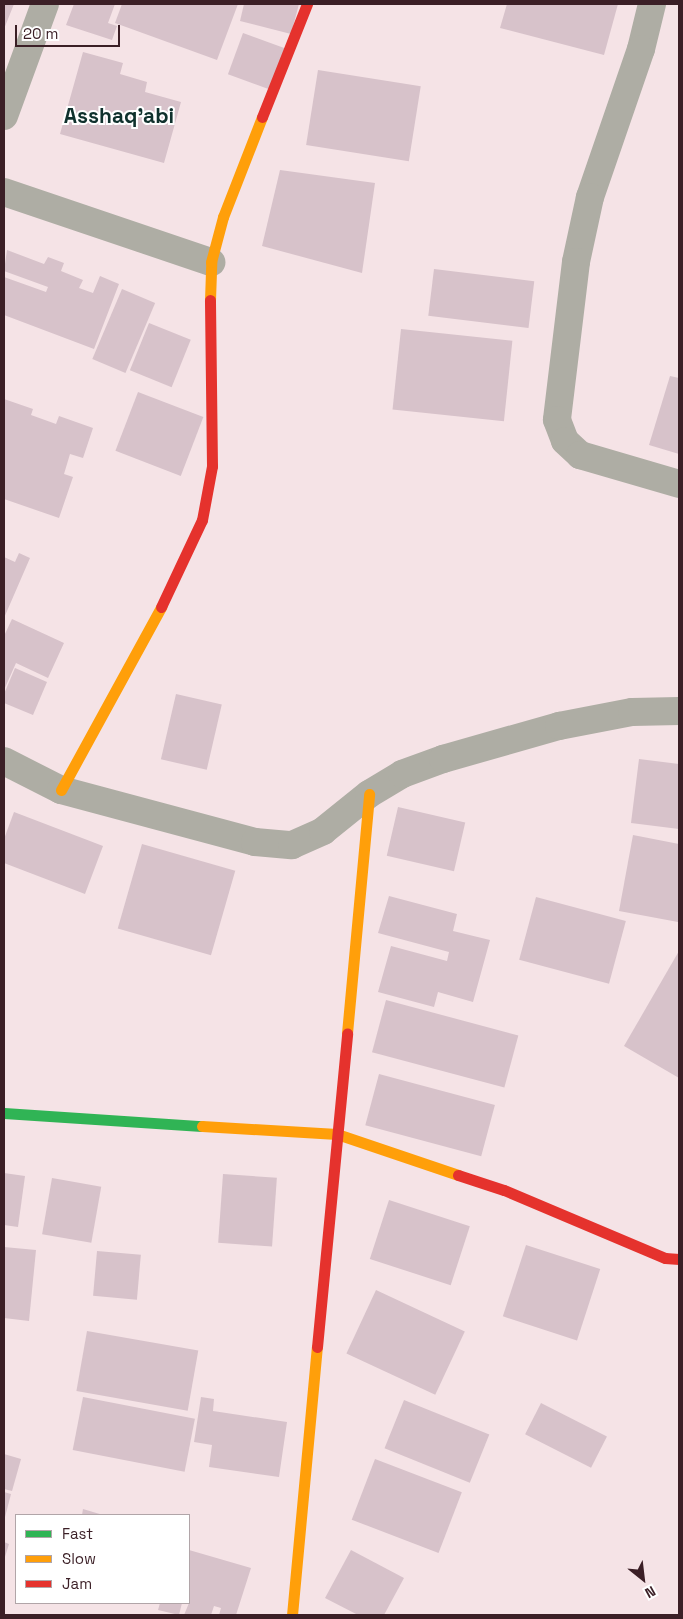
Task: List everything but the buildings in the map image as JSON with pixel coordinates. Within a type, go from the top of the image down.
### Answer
[{"type":"street","points":[[4,116],[44,4]]},
{"type":"street","points":[[61,790],[180,571],[202,520],[212,466],[213,420],[208,385],[212,262],[223,217],[308,4]]},
{"type":"street","points":[[652,4],[641,48],[590,197],[576,262],[557,420],[566,441],[580,455],[679,484]]},
{"type":"street","points":[[4,192],[212,262]]},
{"type":"street","points":[[4,761],[61,790],[255,842],[292,845],[323,831],[369,794],[402,774],[443,759],[559,726],[632,712],[679,711]]},
{"type":"street","points":[[292,1615],[369,794]]},
{"type":"street","points":[[4,1113],[32,1117],[336,1134],[504,1190],[665,1258],[679,1258]]},
{"type":"traffic: fast","points":[[4,1113],[202,1126]]},
{"type":"traffic: slow","points":[[210,300],[211,262],[223,217],[262,117]]},
{"type":"traffic: slow","points":[[61,790],[161,607]]},
{"type":"traffic: slow","points":[[347,1033],[369,794]]},
{"type":"traffic: slow","points":[[202,1126],[337,1134],[458,1175]]},
{"type":"traffic: slow","points":[[292,1615],[317,1347]]},
{"type":"traffic: jam","points":[[262,117],[307,4]]},
{"type":"traffic: jam","points":[[161,607],[202,520],[212,466],[210,300]]},
{"type":"traffic: jam","points":[[317,1347],[347,1033]]},
{"type":"traffic: jam","points":[[458,1175],[504,1190],[665,1258],[679,1259]]},
{"type":"district","name":"Asshaq'abi","points":[[119,116]]}]
